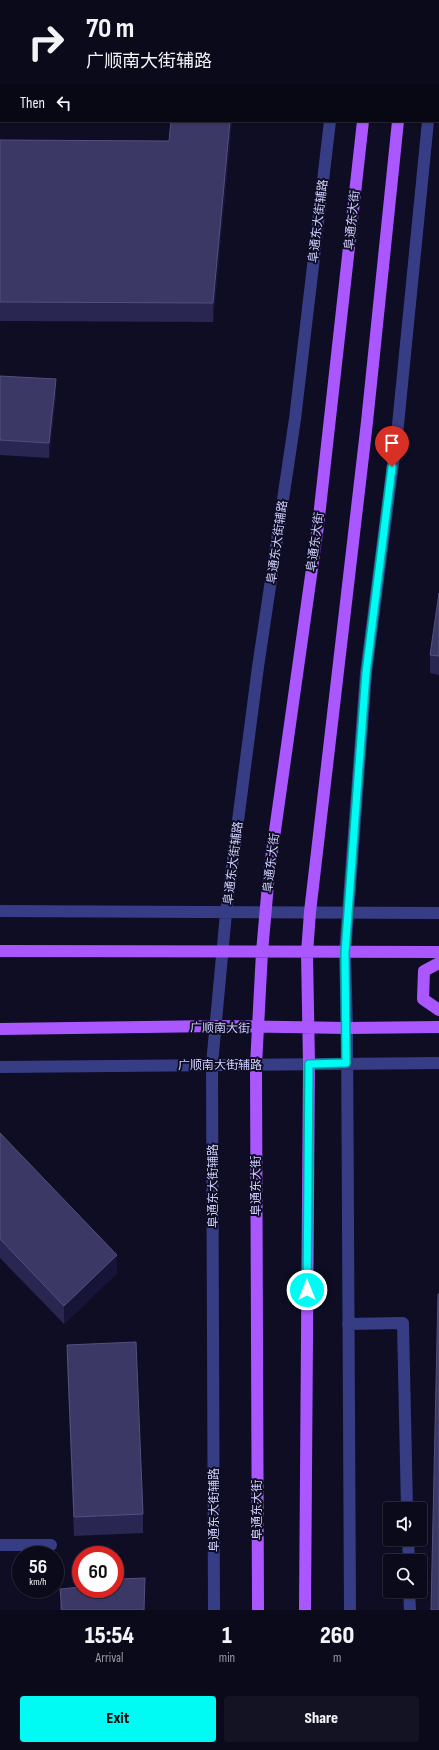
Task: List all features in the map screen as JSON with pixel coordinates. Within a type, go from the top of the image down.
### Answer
[{"type":"main road","name":"阜通东大街","points":[[258,1610],[256,1065],[262,952],[270,865],[318,526],[362,122]]},
{"type":"main road","points":[[305,1610],[309,1064],[307,953],[310,912],[367,422],[398,122]]},
{"type":"main road","points":[[0,951],[307,953],[439,952]]},
{"type":"main road","points":[[439,963],[424,971],[423,999],[439,1010]]},
{"type":"main road","name":"广顺南大街","points":[[0,1029],[217,1026],[257,1028],[439,1026]]},
{"type":"street","name":"阜通东大街辅路","points":[[214,1610],[212,1064],[217,1026],[226,913],[258,667],[295,419],[330,122]]},
{"type":"street","points":[[350,1610],[347,1028],[345,953],[366,673],[398,425],[428,122]]},
{"type":"street","points":[[0,911],[226,913],[310,912],[348,914],[439,913]]},
{"type":"street","name":"广顺南大街辅路","points":[[0,1067],[346,1063],[439,1064]]},
{"type":"street","points":[[348,1324],[403,1323],[408,1502]]},
{"type":"street","points":[[0,1545],[51,1545]]},
{"type":"street","points":[[409,1598],[410,1610]]},
{"type":"building","points":[[171,122],[230,122],[213,303],[0,302],[0,140],[169,141]]},
{"type":"building","points":[[0,376],[56,379],[49,443],[0,440]]},
{"type":"building","points":[[439,593],[439,656],[430,655]]},
{"type":"building","points":[[0,1133],[117,1255],[64,1306],[0,1239]]},
{"type":"building","points":[[438,1294],[439,1610],[431,1610]]},
{"type":"building","points":[[136,1342],[143,1514],[74,1517],[67,1345]]},
{"type":"building","points":[[145,1578],[144,1610],[62,1610],[61,1598],[64,1598],[64,1589],[72,1588],[72,1598],[124,1598],[124,1579]]},
{"type":"route","points":[[307,1290],[309,1064],[346,1063],[347,1028],[345,953],[366,673],[392,467]]}]
